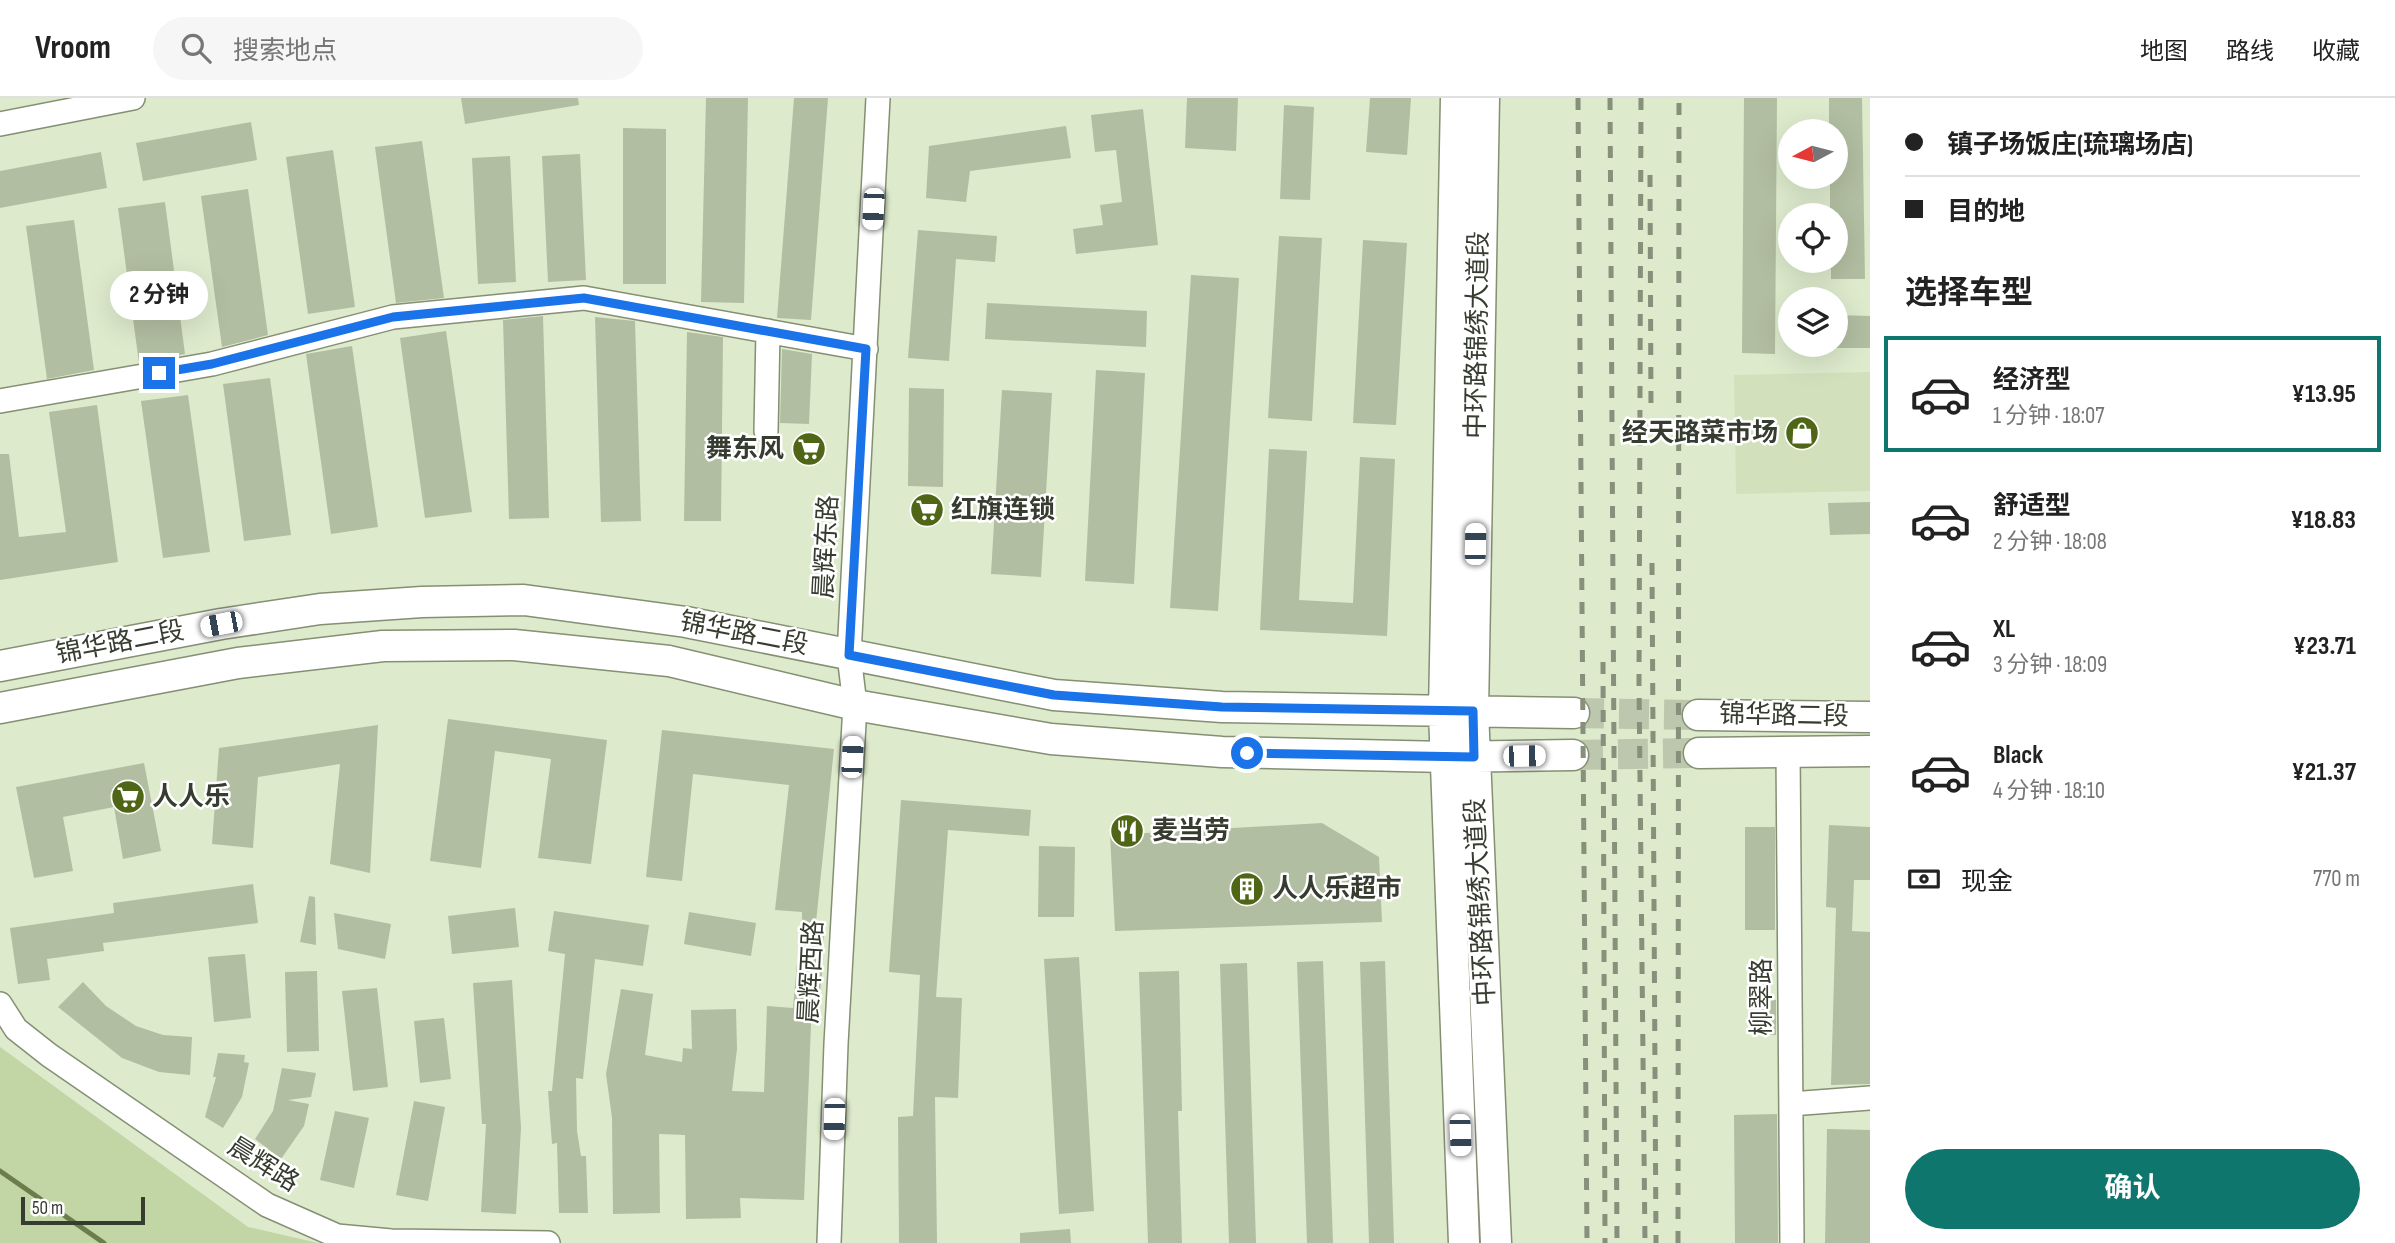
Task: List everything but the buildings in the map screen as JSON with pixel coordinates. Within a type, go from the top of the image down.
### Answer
[{"type":"main road","name":"中环路锦绣大道段","points":[[1456,98],[1458,711],[1496,1243]]},
{"type":"main road","name":"中环路锦绣大道段","points":[[1458,711],[1484,98]]},
{"type":"main road","name":"锦华路二段","points":[[0,666],[221,624],[320,609],[422,602],[524,600],[686,622],[1054,695],[1222,707],[1574,713]]},
{"type":"main road","name":"锦华路二段","points":[[0,708],[238,663],[383,646],[514,645],[669,662],[856,705],[1051,739],[1222,752],[1460,757],[1573,755]]},
{"type":"main road","name":"锦华路二段","points":[[1698,715],[1870,717]]},
{"type":"main road","name":"锦华路二段","points":[[1699,753],[1870,751]]},
{"type":"main road","name":"中环路锦绣大道段","points":[[1460,757],[1464,1243]]},
{"type":"street","points":[[0,124],[133,98]]},
{"type":"street","name":"晨辉东路","points":[[856,705],[849,655],[878,98]]},
{"type":"street","points":[[0,401],[212,364],[393,317],[584,298],[866,349]]},
{"type":"street","points":[[766,431],[768,331]]},
{"type":"street","name":"晨辉西路","points":[[829,1243],[836,1044],[856,705]]},
{"type":"street","name":"柳翠路","points":[[1788,751],[1792,1243]]},
{"type":"street","name":"晨辉路","points":[[0,1003],[16,1029],[49,1055],[279,1211],[337,1236],[391,1241],[548,1243]]},
{"type":"street","points":[[1791,1104],[1870,1098]]},
{"type":"shaded area","name":"经天路菜市场","points":[[1870,372],[1870,491],[1736,494],[1734,375]]},
{"type":"shaded area","points":[[0,1047],[248,1227],[318,1243],[0,1243]]},
{"type":"waterway","points":[[0,1171],[104,1243]]},
{"type":"tunnel","points":[[1574,713],[1698,715]]},
{"type":"tunnel","points":[[1573,755],[1699,753]]},
{"type":"railway","points":[[1578,98],[1587,1243]]},
{"type":"railway","points":[[1610,98],[1617,1243]]},
{"type":"railway","points":[[1641,98],[1639,685],[1645,1243]]},
{"type":"railway","points":[[1678,1243],[1679,98]]},
{"type":"railway","points":[[1650,175],[1651,413]]},
{"type":"railway","points":[[1652,563],[1656,1243]]},
{"type":"railway","points":[[1603,662],[1605,1243]]},
{"type":"place","name":"经天路菜市场","points":[[1802,433]]},
{"type":"place","name":"舞东风","points":[[809,449]]},
{"type":"place","name":"红旗连锁","points":[[927,510]]},
{"type":"place","name":"人人乐","points":[[128,797]]},
{"type":"place","name":"麦当劳","points":[[1127,831]]},
{"type":"place","name":"人人乐超市","points":[[1247,889]]},
{"type":"route","points":[[159,373],[212,364],[393,317],[584,298],[866,349],[849,655],[1054,695],[1222,707],[1473,711],[1474,757],[1247,753]]}]
